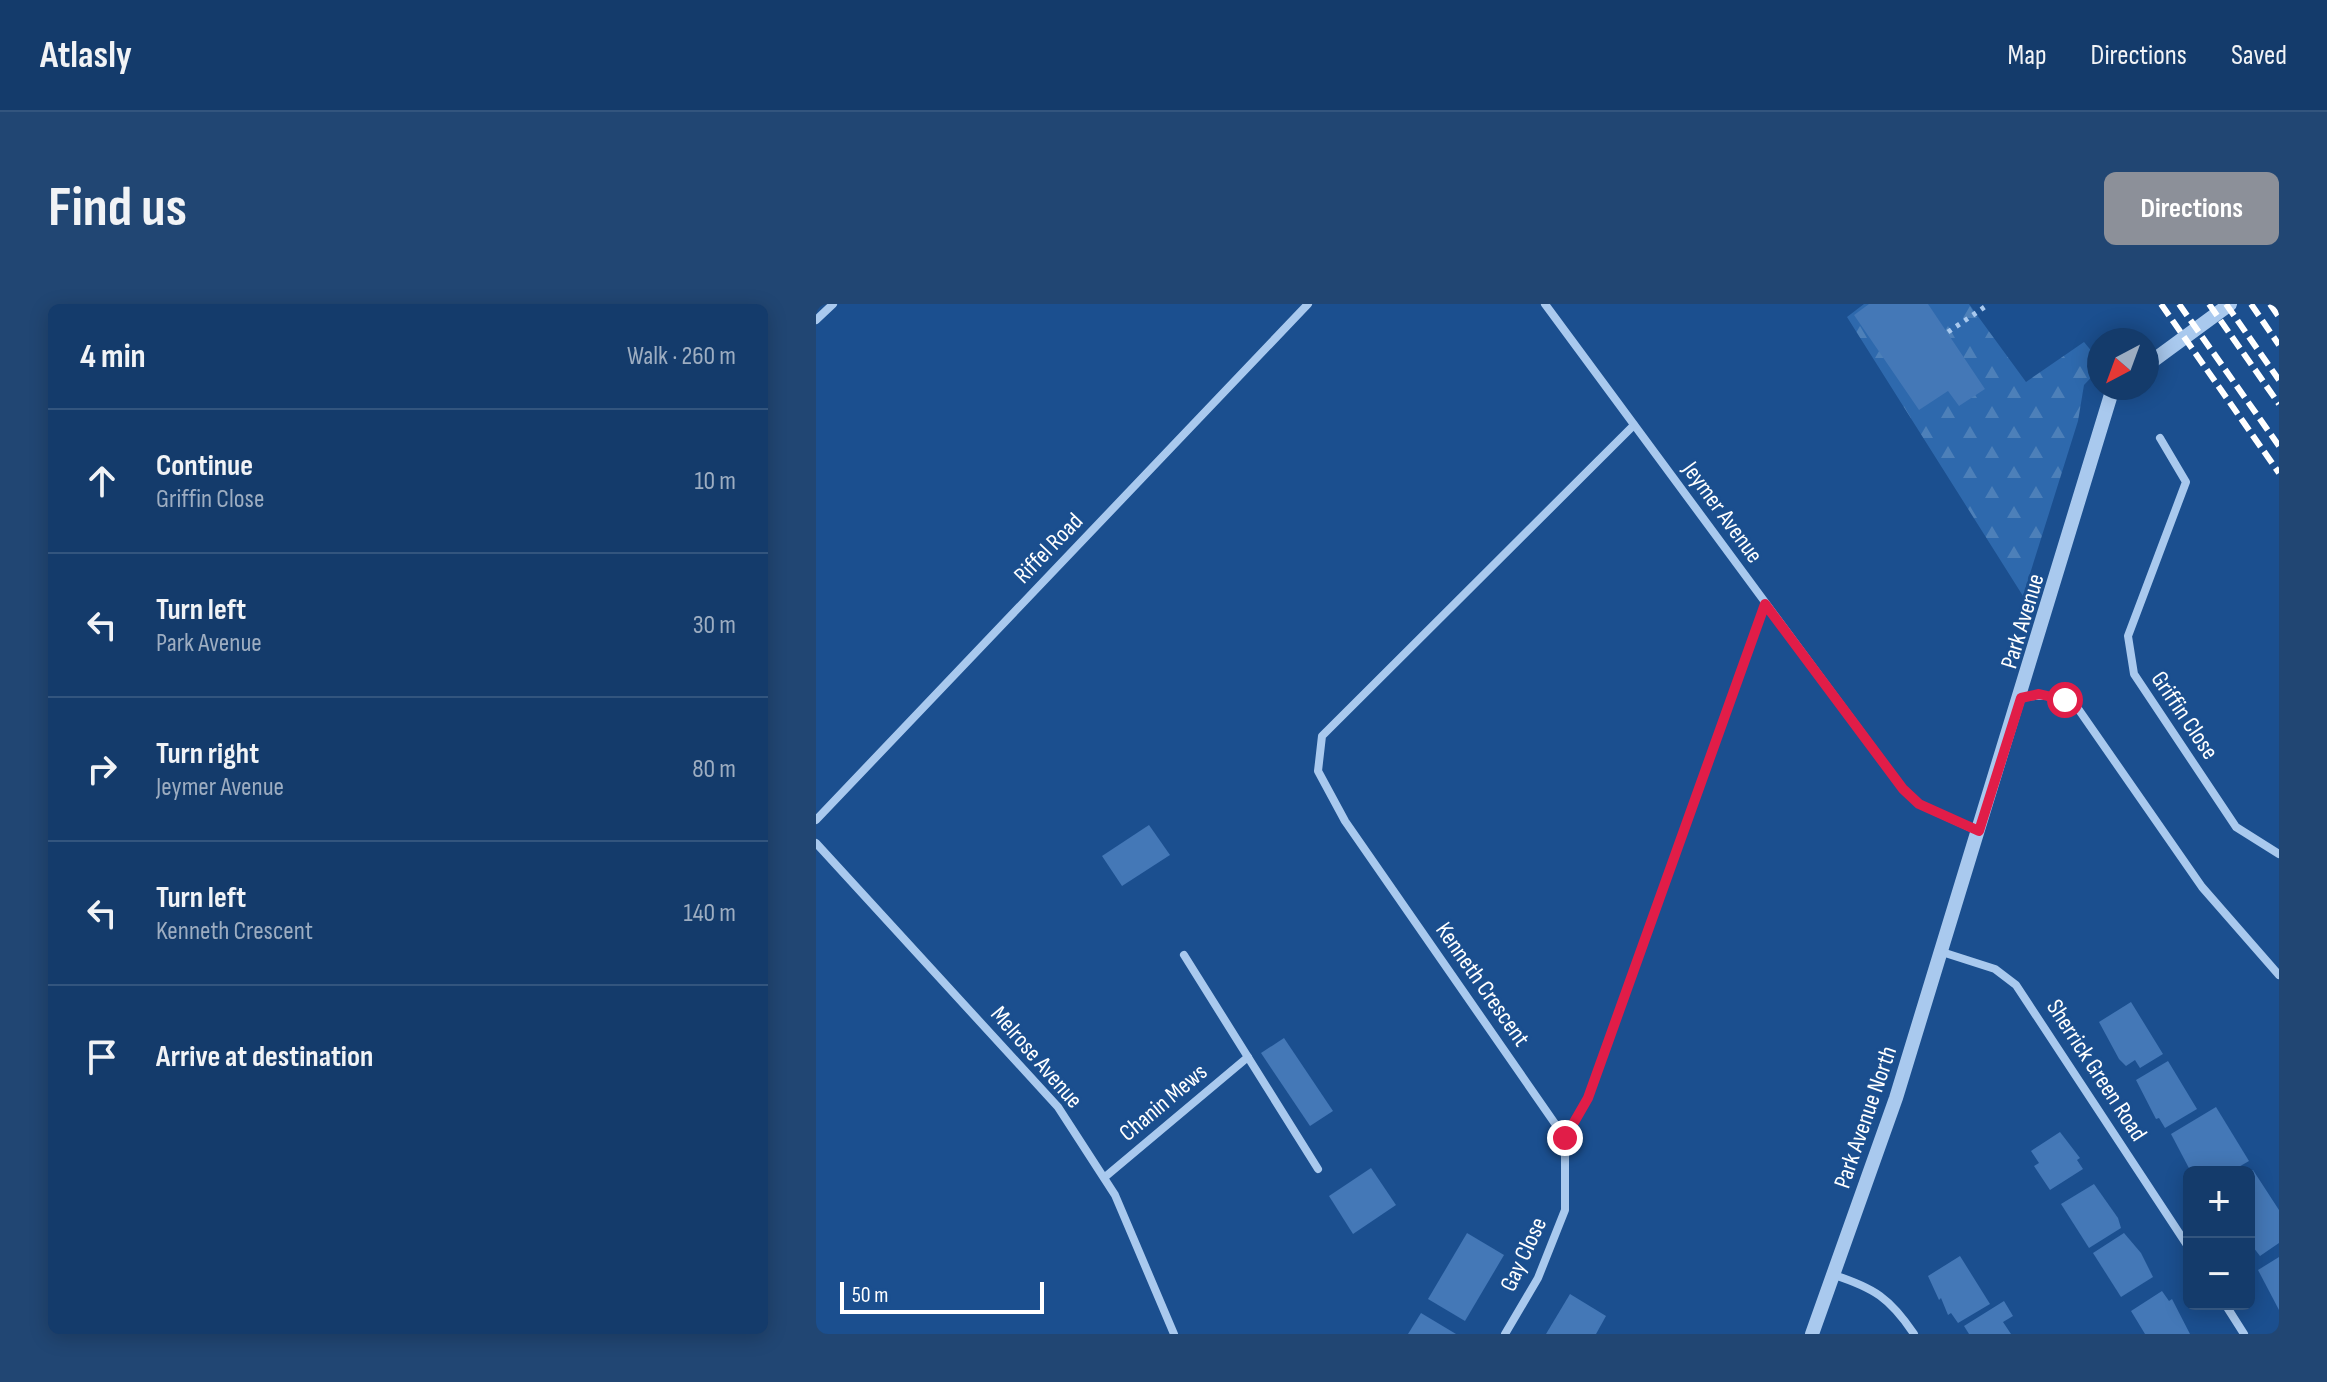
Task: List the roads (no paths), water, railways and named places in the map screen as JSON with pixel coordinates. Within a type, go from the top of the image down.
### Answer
[{"type":"street","points":[[816,320],[833,304]]},
{"type":"street","name":"Riffel Road","points":[[816,820],[1308,304]]},
{"type":"street","name":"Jeymer Avenue","points":[[1545,304],[1903,789],[1919,804],[1979,831]]},
{"type":"street","points":[[2159,356],[2230,304]]},
{"type":"street","name":"Park Avenue","points":[[1954,912],[2109,400]]},
{"type":"street","name":"Kenneth Crescent","points":[[1565,1138],[1345,821],[1318,771],[1322,736],[1634,425]]},
{"type":"street","name":"Griffin Close","points":[[2160,438],[2186,482],[2128,636],[2128,655],[2134,674],[2236,827],[2279,854]]},
{"type":"street","points":[[1565,1138],[1588,1098],[1765,604]]},
{"type":"street","points":[[2021,698],[2048,696],[2065,700],[2079,710],[2202,887],[2279,975]]},
{"type":"street","name":"Melrose Avenue","points":[[816,843],[1058,1107],[1105,1177],[1174,1334]]},
{"type":"street","name":"Park Avenue North","points":[[1812,1334],[1896,1098],[1954,912]]},
{"type":"street","name":"Sherrick Green Road","points":[[1942,952],[1995,969],[2016,985],[2183,1239]]},
{"type":"street","points":[[1184,955],[1318,1169]]},
{"type":"street","points":[[2272,967],[2279,960]]},
{"type":"street","name":"Chanin Mews","points":[[1105,1177],[1248,1057]]},
{"type":"street","name":"Gay Close","points":[[1505,1334],[1538,1278],[1565,1210],[1565,1138]]},
{"type":"street","points":[[1834,1275],[1869,1285],[1902,1315],[1914,1334]]},
{"type":"street","points":[[2229,1310],[2244,1334]]},
{"type":"railway","points":[[2161,304],[2279,473]]},
{"type":"railway","points":[[2179,304],[2279,446]]},
{"type":"railway","points":[[2209,304],[2279,404]]},
{"type":"railway","points":[[2226,304],[2279,380]]},
{"type":"railway","points":[[2251,304],[2279,345]]},
{"type":"railway","points":[[2270,304],[2279,317]]}]
